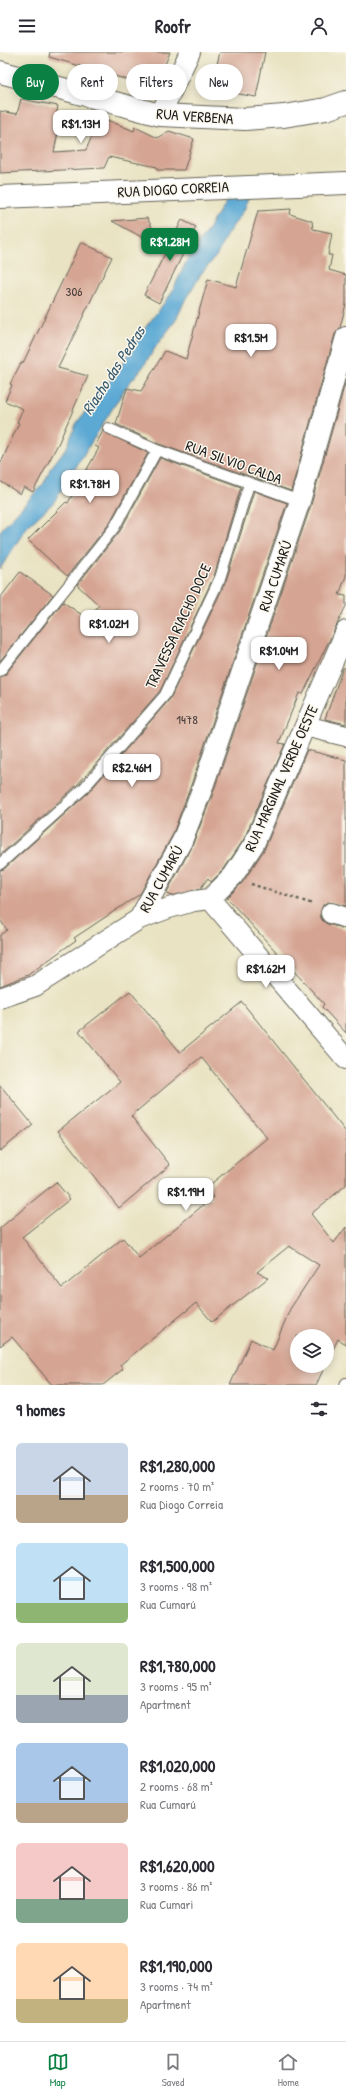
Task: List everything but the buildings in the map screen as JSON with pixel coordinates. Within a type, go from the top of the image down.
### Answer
[{"type":"main road","name":"RUA VERBENA","points":[[0,72],[160,115],[245,119],[284,116],[326,109],[346,102]]},
{"type":"main road","name":"RUA DIOGO CORREIA","points":[[0,197],[346,183]]},
{"type":"street","points":[[160,115],[190,52]]},
{"type":"street","name":"RUA CUMARÚ","points":[[139,919],[182,841],[199,799],[300,501],[346,337]]},
{"type":"street","name":"RUA MARGINAL VERDE OESTE","points":[[210,899],[233,876],[254,844],[346,631]]},
{"type":"street","points":[[305,726],[346,736]]},
{"type":"street","points":[[0,998],[35,986],[139,919],[169,908],[194,901],[210,899],[346,1059]]},
{"type":"lane","name":"RUA SILVIO CALDA","points":[[108,428],[157,450],[300,501]]},
{"type":"lane","points":[[0,671],[114,528],[157,450]]},
{"type":"lane","name":"TRAVESSA RIACHO DOCE","points":[[0,864],[83,789],[164,696],[220,578],[249,484]]},
{"type":"path","points":[[233,876],[296,900],[306,902],[339,916]]},
{"type":"water","points":[[252,190],[244,210],[226,236],[217,255],[201,274],[185,300],[176,320],[143,367],[126,387],[54,502],[27,527],[0,569],[0,531],[44,483],[50,469],[67,447],[76,424],[101,390],[117,372],[145,328],[171,294],[189,256],[207,231],[230,191]]},
{"type":"water label","name":"Riacho das Pedras","points":[[113,370]]}]
